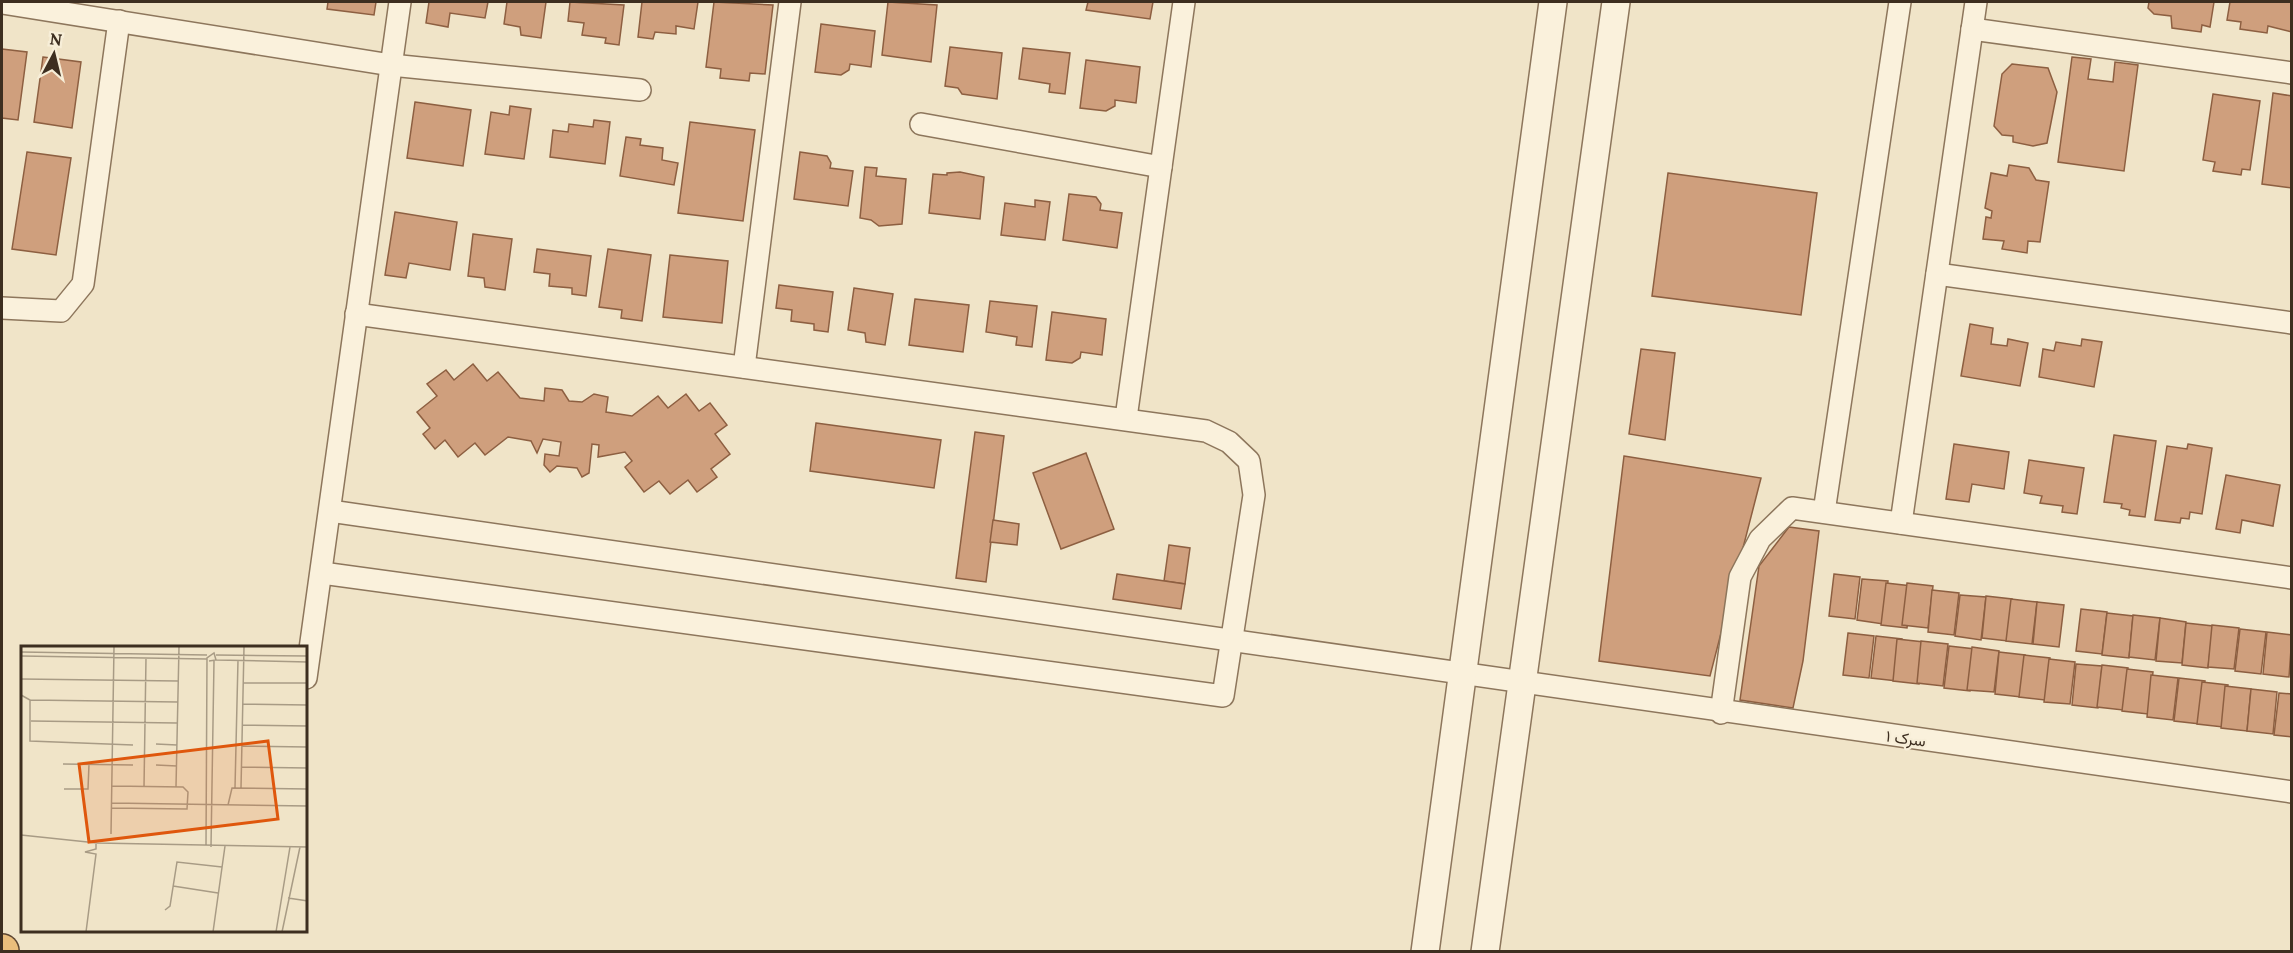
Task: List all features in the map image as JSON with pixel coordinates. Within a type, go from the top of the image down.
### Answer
[{"type":"street","points":[[308,665],[400,2]]},
{"type":"street","points":[[744,367],[790,2]]},
{"type":"street","points":[[1126,418],[1184,2]]},
{"type":"street","points":[[1425,951],[1553,2]]},
{"type":"street","points":[[1485,951],[1616,2]]},
{"type":"street","points":[[1824,512],[1900,2]]},
{"type":"street","points":[[1901,523],[1976,2]]},
{"type":"street","points":[[2,3],[391,65],[640,90]]},
{"type":"street","points":[[2,308],[61,310],[83,284],[119,21]]},
{"type":"street","points":[[1972,29],[2292,73]]},
{"type":"street","points":[[921,124],[1161,166]]},
{"type":"street","points":[[1937,274],[2292,323]]},
{"type":"street","points":[[322,573],[1224,696],[1254,495],[1249,461],[1229,442],[1206,431],[1126,418],[356,314]]},
{"type":"street","points":[[1721,713],[1740,577],[1760,540],[1792,508],[2292,578]]},
{"type":"street","name":"سرک ۱","points":[[330,511],[1233,640],[1721,713],[2292,792]]},
{"type":"building","points":[[328,2],[376,2],[374,15],[327,9]]},
{"type":"building","points":[[429,2],[488,2],[485,18],[450,13],[448,27],[426,23]]},
{"type":"building","points":[[507,2],[546,2],[541,38],[521,35],[520,27],[504,24]]},
{"type":"building","points":[[570,2],[624,5],[619,45],[605,43],[606,38],[582,35],[584,23],[568,21]]},
{"type":"building","points":[[642,2],[698,2],[694,29],[676,26],[676,34],[655,32],[653,39],[638,37]]},
{"type":"building","points":[[714,2],[773,5],[765,74],[750,73],[749,81],[720,78],[721,69],[706,67]]},
{"type":"building","points":[[888,2],[937,5],[931,62],[882,55]]},
{"type":"building","points":[[1088,2],[1153,2],[1150,19],[1086,10]]},
{"type":"building","points":[[2149,2],[2214,2],[2210,27],[2202,25],[2201,32],[2172,28],[2171,16],[2154,14],[2148,8]]},
{"type":"building","points":[[2230,2],[2292,2],[2292,32],[2268,26],[2267,33],[2240,29],[2241,22],[2227,20]]},
{"type":"building","points":[[821,24],[875,31],[871,67],[850,64],[849,70],[841,75],[815,72]]},
{"type":"building","points":[[950,47],[1002,53],[997,99],[962,94],[958,88],[945,86]]},
{"type":"building","points":[[1023,48],[1070,53],[1065,94],[1049,92],[1050,84],[1019,79]]},
{"type":"building","points":[[2,49],[27,52],[18,120],[2,118]]},
{"type":"building","points":[[43,57],[81,62],[72,128],[34,122]]},
{"type":"building","points":[[2072,57],[2091,59],[2088,79],[2113,82],[2115,62],[2138,65],[2124,171],[2058,162]]},
{"type":"building","points":[[1086,60],[1140,67],[1136,103],[1115,100],[1115,106],[1106,111],[1080,108]]},
{"type":"building","points":[[2012,64],[2048,68],[2057,92],[2047,143],[2033,146],[2013,142],[2013,136],[2002,135],[1994,126],[2002,74]]},
{"type":"building","points":[[2273,93],[2292,96],[2292,188],[2262,184]]},
{"type":"building","points":[[2213,94],[2260,101],[2250,170],[2242,169],[2241,175],[2213,171],[2215,162],[2203,160]]},
{"type":"building","points":[[415,102],[471,110],[463,166],[407,158]]},
{"type":"building","points":[[510,106],[531,109],[524,159],[485,154],[491,112],[509,115]]},
{"type":"building","points":[[594,120],[610,122],[605,164],[550,157],[553,130],[568,132],[569,124],[593,127]]},
{"type":"building","points":[[690,122],[755,130],[743,221],[678,213]]},
{"type":"building","points":[[626,137],[641,139],[640,145],[663,148],[662,160],[678,163],[674,185],[620,176]]},
{"type":"building","points":[[27,152],[71,158],[56,255],[12,249]]},
{"type":"building","points":[[800,152],[827,156],[831,163],[830,168],[853,171],[848,206],[794,199]]},
{"type":"building","points":[[2009,165],[2029,168],[2036,180],[2049,182],[2040,242],[2028,241],[2027,253],[2002,249],[2004,241],[1983,239],[1986,217],[1991,218],[1992,211],[1985,208],[1991,173],[2007,176]]},
{"type":"building","points":[[865,167],[877,168],[876,176],[906,179],[902,224],[879,226],[871,220],[860,218]]},
{"type":"building","points":[[960,172],[984,177],[980,219],[929,213],[933,174],[947,175],[947,173]]},
{"type":"building","points":[[1668,173],[1817,193],[1801,315],[1652,296]]},
{"type":"building","points":[[1069,194],[1096,197],[1101,204],[1100,210],[1122,213],[1117,248],[1063,240]]},
{"type":"building","points":[[1035,200],[1050,202],[1045,240],[1001,235],[1005,203],[1035,207]]},
{"type":"building","points":[[395,212],[457,222],[450,270],[409,263],[406,278],[385,275]]},
{"type":"building","points":[[473,234],[512,239],[505,290],[485,287],[484,278],[468,276]]},
{"type":"building","points":[[537,249],[591,256],[586,296],[572,294],[572,288],[549,286],[550,274],[534,272]]},
{"type":"building","points":[[608,249],[651,255],[642,321],[621,318],[622,310],[599,307]]},
{"type":"building","points":[[670,255],[728,261],[722,323],[663,317]]},
{"type":"building","points":[[779,285],[833,292],[828,332],[814,330],[814,324],[791,321],[792,310],[776,308]]},
{"type":"building","points":[[854,288],[893,294],[885,345],[866,342],[865,333],[848,330]]},
{"type":"building","points":[[915,299],[969,305],[963,352],[909,345]]},
{"type":"building","points":[[990,301],[1037,306],[1032,347],[1016,345],[1017,337],[986,332]]},
{"type":"building","points":[[1052,312],[1106,319],[1102,355],[1081,352],[1080,358],[1072,363],[1046,360]]},
{"type":"building","points":[[1970,324],[1993,328],[1991,344],[2007,346],[2008,339],[2028,343],[2020,386],[1961,376]]},
{"type":"building","points":[[2082,339],[2102,342],[2094,387],[2039,377],[2043,349],[2054,351],[2056,342],[2081,346]]},
{"type":"building","points":[[1641,349],[1675,353],[1665,440],[1629,434]]},
{"type":"building","points":[[473,364],[487,381],[498,372],[520,398],[544,401],[545,388],[562,390],[569,401],[582,402],[594,394],[608,397],[606,412],[632,416],[658,396],[668,408],[686,394],[699,411],[710,403],[727,425],[715,434],[730,454],[711,469],[717,477],[697,492],[688,480],[670,494],[659,481],[644,492],[625,467],[632,461],[625,452],[598,457],[599,445],[592,444],[589,473],[582,477],[577,468],[557,466],[550,472],[544,465],[545,454],[559,456],[561,442],[543,439],[537,453],[531,441],[508,437],[485,455],[475,443],[458,457],[445,440],[435,449],[423,434],[430,428],[417,412],[437,396],[427,384],[446,370],[454,380]]},
{"type":"building","points":[[816,423],[941,440],[934,488],[810,471]]},
{"type":"building","points":[[975,432],[1004,436],[986,582],[956,578]]},
{"type":"building","points":[[2114,435],[2156,441],[2145,517],[2129,515],[2130,510],[2121,508],[2122,504],[2104,502]]},
{"type":"building","points":[[1954,444],[2009,452],[2004,489],[1972,484],[1969,502],[1946,499]]},
{"type":"building","points":[[2188,444],[2212,448],[2202,514],[2190,512],[2189,519],[2181,518],[2180,523],[2155,520],[2167,446],[2187,449]]},
{"type":"building","points":[[1086,453],[1114,529],[1061,549],[1033,473]]},
{"type":"building","points":[[1624,456],[1761,478],[1710,676],[1599,661]]},
{"type":"building","points":[[2029,460],[2084,468],[2077,514],[2062,512],[2063,506],[2040,503],[2042,496],[2024,493]]},
{"type":"building","points":[[2226,475],[2280,485],[2273,526],[2242,520],[2240,533],[2216,529]]},
{"type":"building","points":[[993,520],[1019,524],[1017,545],[990,542]]},
{"type":"building","points":[[1789,527],[1819,531],[1803,661],[1793,708],[1740,700],[1759,566]]},
{"type":"building","points":[[1169,545],[1190,548],[1185,584],[1164,581]]},
{"type":"building","points":[[1117,574],[1185,584],[1181,609],[1113,599]]},
{"type":"building","points":[[1834,574],[1860,577],[1855,619],[1829,616]]},
{"type":"building","points":[[1862,579],[1888,581],[1883,624],[1857,620]]},
{"type":"building","points":[[1886,583],[1912,586],[1907,628],[1881,625]]},
{"type":"building","points":[[1907,583],[1933,586],[1928,628],[1902,625]]},
{"type":"building","points":[[1932,590],[1959,593],[1954,635],[1928,632]]},
{"type":"building","points":[[1960,595],[1986,597],[1981,640],[1955,636]]},
{"type":"building","points":[[1986,596],[2012,599],[2008,641],[1982,638]]},
{"type":"building","points":[[2011,599],[2037,602],[2032,644],[2006,641]]},
{"type":"building","points":[[2037,602],[2064,605],[2059,647],[2033,644]]},
{"type":"building","points":[[2081,609],[2107,612],[2102,654],[2076,651]]},
{"type":"building","points":[[2107,613],[2133,616],[2129,658],[2102,655]]},
{"type":"building","points":[[2133,615],[2160,618],[2155,660],[2129,657]]},
{"type":"building","points":[[2160,618],[2186,622],[2182,663],[2156,661]]},
{"type":"building","points":[[2186,623],[2213,626],[2208,668],[2182,665]]},
{"type":"building","points":[[2212,625],[2239,628],[2234,669],[2208,667]]},
{"type":"building","points":[[2240,629],[2266,632],[2261,674],[2235,671]]},
{"type":"building","points":[[2267,632],[2292,635],[2289,677],[2263,674]]},
{"type":"building","points":[[1848,633],[1874,636],[1869,678],[1843,675]]},
{"type":"building","points":[[1876,636],[1902,639],[1897,681],[1871,678]]},
{"type":"building","points":[[1897,639],[1924,642],[1919,684],[1893,681]]},
{"type":"building","points":[[1921,641],[1948,644],[1943,686],[1917,683]]},
{"type":"building","points":[[1949,646],[1975,649],[1970,691],[1944,688]]},
{"type":"building","points":[[1972,647],[1999,651],[1994,692],[1967,690]]},
{"type":"building","points":[[1999,652],[2025,655],[2021,697],[1995,694]]},
{"type":"building","points":[[2024,655],[2050,658],[2045,700],[2019,697]]},
{"type":"building","points":[[2049,659],[2075,662],[2070,704],[2044,702]]},
{"type":"building","points":[[2076,664],[2102,666],[2098,708],[2072,705]]},
{"type":"building","points":[[2102,665],[2128,668],[2123,710],[2097,707]]},
{"type":"building","points":[[2127,669],[2153,672],[2148,714],[2122,711]]},
{"type":"building","points":[[2151,675],[2178,678],[2173,720],[2147,717]]},
{"type":"building","points":[[2179,678],[2205,681],[2200,724],[2174,721]]},
{"type":"building","points":[[2202,682],[2228,685],[2223,727],[2197,724]]},
{"type":"building","points":[[2225,686],[2251,689],[2247,731],[2221,728]]},
{"type":"building","points":[[2251,689],[2277,692],[2273,734],[2247,731]]},
{"type":"building","points":[[2279,693],[2292,694],[2292,737],[2274,735]]}]
